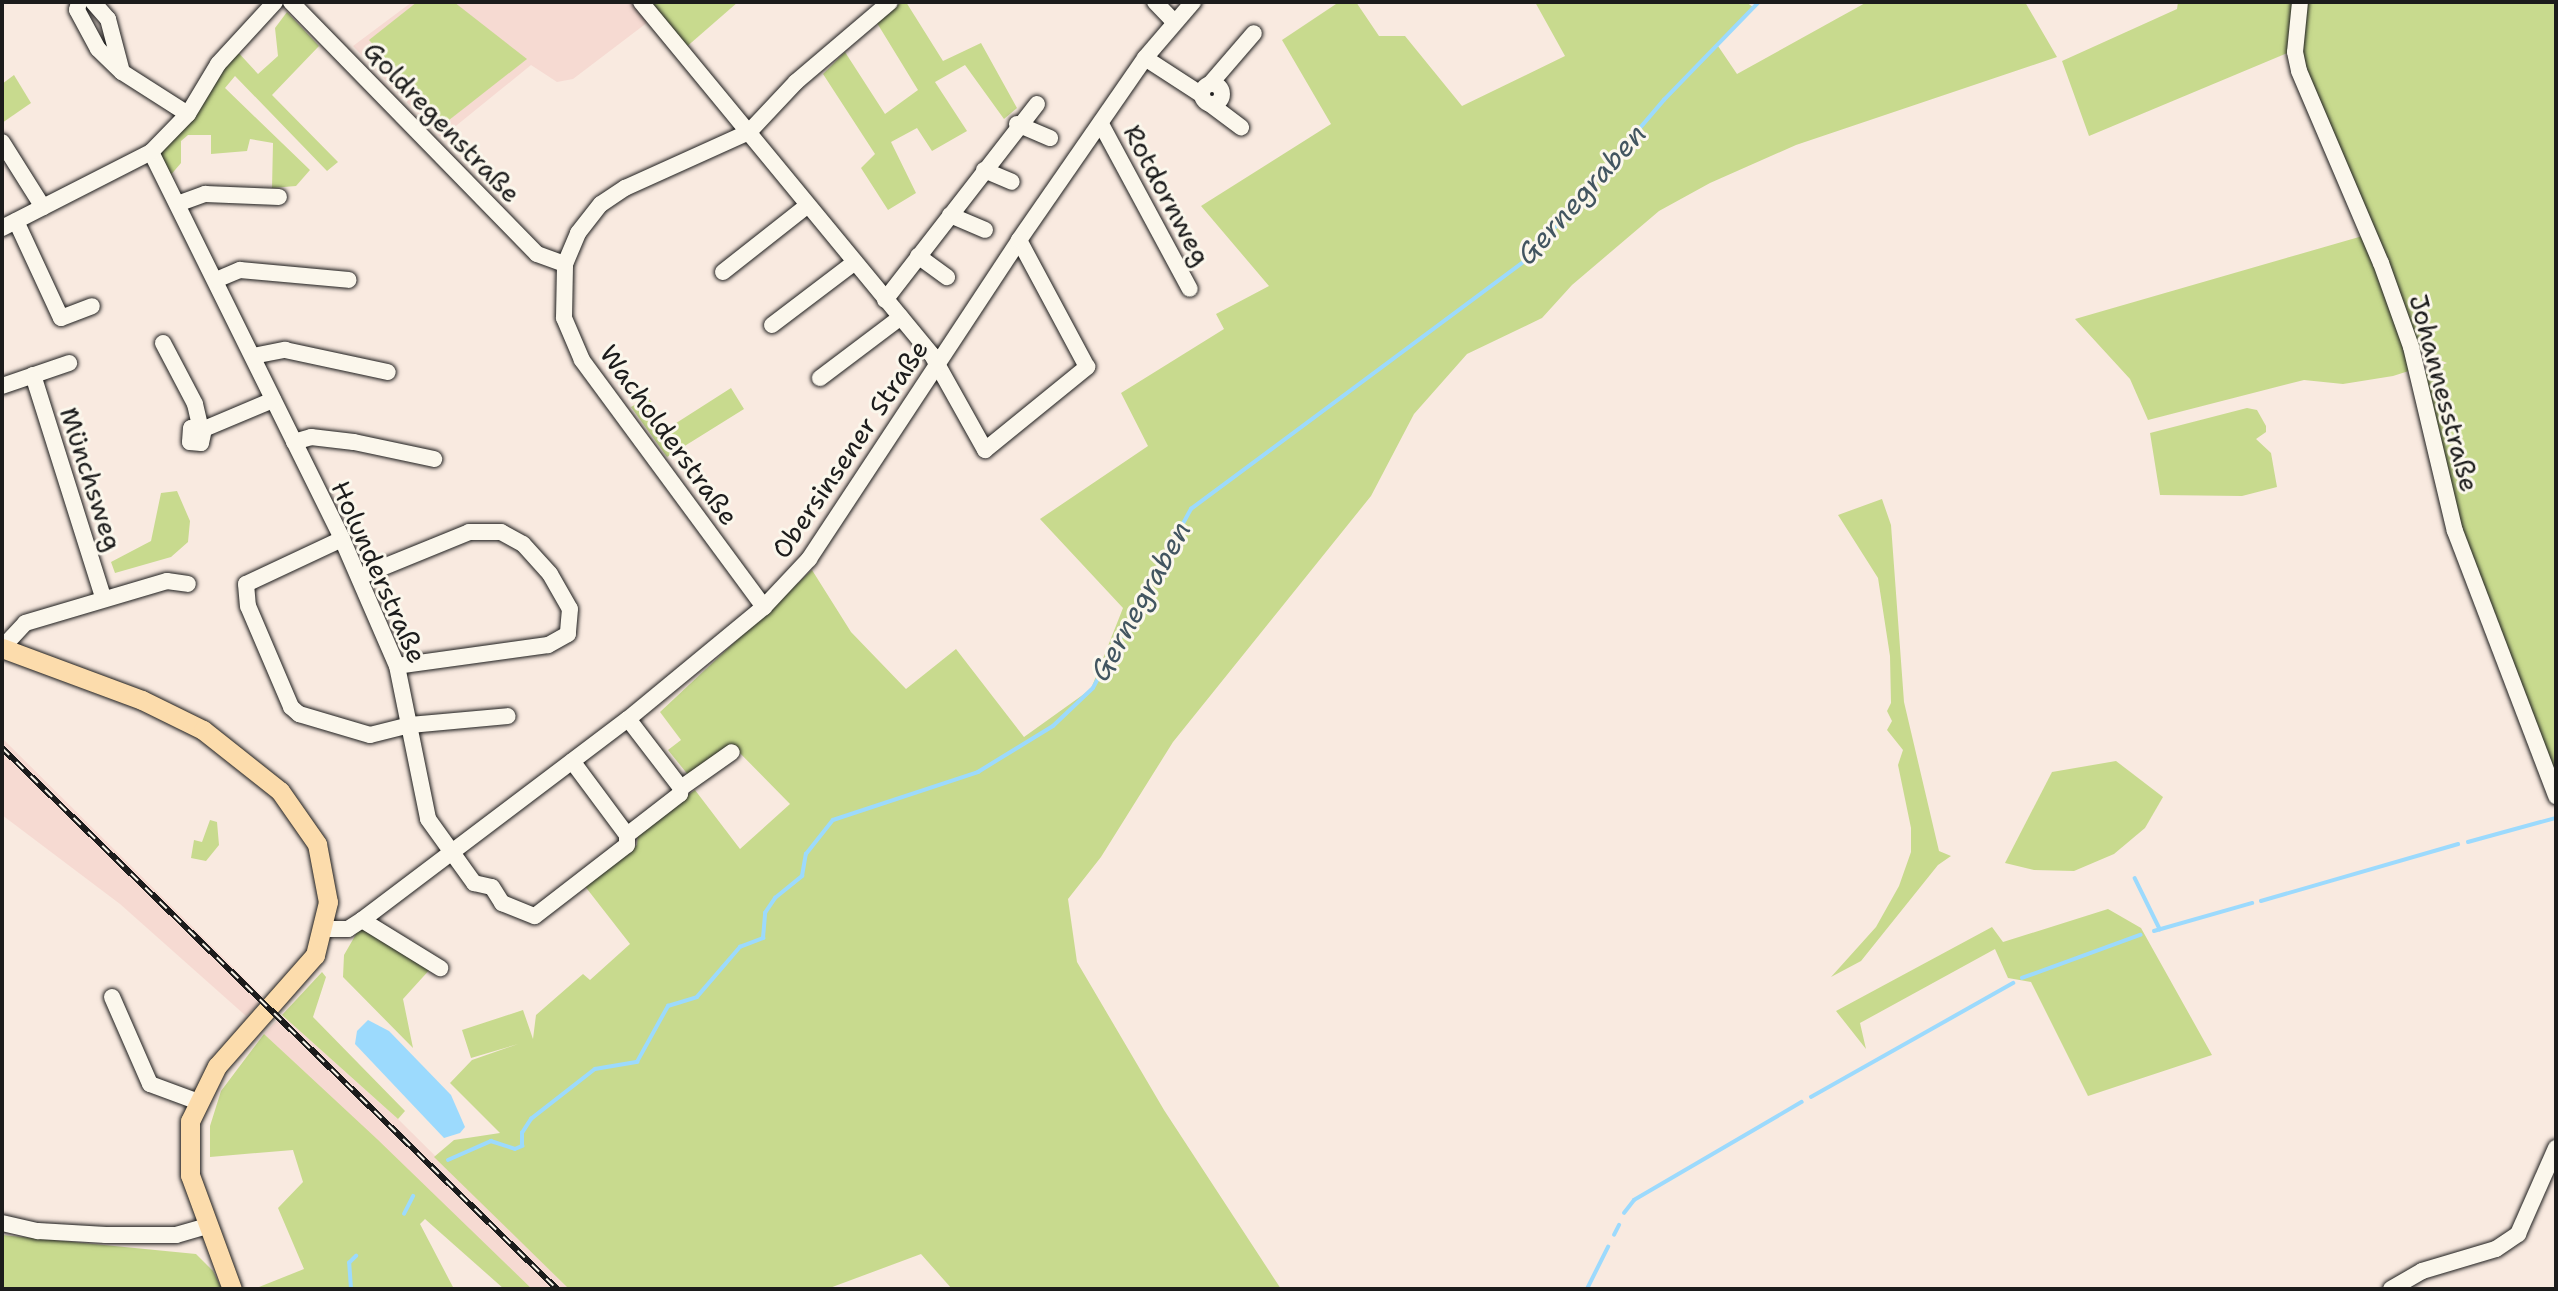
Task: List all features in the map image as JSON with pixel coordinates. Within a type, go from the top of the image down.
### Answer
[{"type":"main road","points":[[2,648],[142,700],[203,730],[246,760],[280,792],[317,844],[327,881],[325,929],[314,955],[297,980],[226,1055],[196,1101],[187,1157],[207,1226],[232,1289]]},
{"type":"street","points":[[79,2],[77,9],[98,49],[122,72],[188,114]]},
{"type":"street","points":[[93,2],[108,19],[122,72]]},
{"type":"street","points":[[92,306],[61,318],[9,224],[151,152],[188,114],[218,64],[275,2]]},
{"type":"street","name":"Goldregenstraße","points":[[291,2],[537,254],[565,264]]},
{"type":"street","points":[[641,2],[938,363],[985,450],[1087,367],[1020,240]]},
{"type":"street","points":[[749,132],[796,82],[890,2]]},
{"type":"street","points":[[1155,2],[1174,22]]},
{"type":"street","name":"Obersinsener Straße","points":[[325,929],[348,929],[362,920],[628,719],[764,607],[809,559],[1020,240],[1146,58],[1174,22],[1194,2]]},
{"type":"street","name":"Johannesstraße","points":[[2300,2],[2299,71],[2403,323],[2455,531],[2556,796]]},
{"type":"street","points":[[1207,94],[1254,33]]},
{"type":"street","points":[[1146,58],[1207,94],[1241,127]]},
{"type":"street","points":[[885,300],[1017,124],[1037,104]]},
{"type":"street","points":[[1017,124],[1050,138]]},
{"type":"street","name":"Rotdornweg","points":[[1101,124],[1190,289]]},
{"type":"street","name":"Wacholderstraße","points":[[749,132],[625,188],[601,204],[578,233],[565,264],[564,318],[582,360],[764,607]]},
{"type":"street","points":[[2,142],[43,207]]},
{"type":"street","name":"Holunderstraße","points":[[151,152],[180,203],[359,577],[397,666],[429,819],[451,853],[474,883],[492,887],[502,903],[535,916],[627,845],[627,835]]},
{"type":"street","points":[[984,170],[1012,182]]},
{"type":"street","points":[[180,203],[205,194],[279,197]]},
{"type":"street","points":[[723,272],[807,206]]},
{"type":"street","points":[[950,215],[985,230]]},
{"type":"street","points":[[918,256],[947,277]]},
{"type":"street","points":[[772,325],[855,261]]},
{"type":"street","points":[[216,280],[240,270],[349,279]]},
{"type":"street","points":[[820,378],[901,317]]},
{"type":"street","points":[[163,343],[195,404],[202,428],[273,400]]},
{"type":"street","points":[[253,356],[285,350],[388,372]]},
{"type":"street","points":[[2,386],[69,363]]},
{"type":"street","name":"Münchsweg","points":[[33,375],[103,597]]},
{"type":"street","name":"Holunderstraße","points":[[294,442],[311,437],[354,442],[433,459]]},
{"type":"street","points":[[359,577],[469,532],[501,532],[523,544],[550,574],[570,610],[568,634],[548,645],[397,666]]},
{"type":"street","points":[[342,539],[253,578],[246,584],[248,606],[299,714],[370,735],[410,725],[508,716]]},
{"type":"street","points":[[2,648],[25,623],[103,597],[167,581],[188,584]]},
{"type":"street","points":[[628,719],[681,788]]},
{"type":"street","points":[[572,761],[627,835],[680,794],[681,788],[732,752]]},
{"type":"street","points":[[362,920],[440,968]]},
{"type":"street","points":[[112,997],[150,1084],[196,1101]]},
{"type":"street","points":[[2391,1289],[2422,1271],[2496,1248],[2518,1234],[2556,1148]]},
{"type":"street","points":[[2,1223],[38,1231],[106,1235],[176,1235],[207,1226]]},
{"type":"shaded area","points":[[412,2],[630,2],[648,22],[573,79],[557,82],[531,65],[441,138],[353,46]]},
{"type":"shaded area","points":[[2,738],[264,998],[246,1016],[120,904],[2,815]]},
{"type":"shaded area","points":[[282,1015],[398,1119],[569,1289],[532,1289],[264,1034]]},
{"type":"green space","points":[[417,2],[454,2],[527,59],[444,124],[369,40]]},
{"type":"green space","points":[[644,2],[738,2],[684,49]]},
{"type":"green space","points":[[902,2],[906,2],[943,61],[981,43],[1017,108],[1004,119],[965,65],[935,82],[967,131],[932,151],[917,128],[891,142],[916,193],[888,210],[861,168],[875,154],[823,74],[845,52],[885,114],[918,90],[877,23]]},
{"type":"green space","points":[[1339,2],[1356,2],[1379,36],[1405,36],[1462,106],[1565,56],[1535,2],[1746,2],[1753,7],[1718,46],[1737,74],[1867,2],[2025,2],[2057,57],[1796,145],[1710,183],[1659,211],[1572,285],[1542,318],[1467,354],[1414,414],[1371,496],[1173,742],[1101,857],[1068,899],[1077,962],[1164,1110],[1281,1289],[952,1289],[921,1254],[827,1289],[569,1289],[434,1157],[454,1140],[500,1133],[450,1083],[472,1060],[518,1044],[471,1058],[462,1030],[523,1010],[533,1039],[536,1015],[583,974],[590,980],[630,944],[584,885],[637,845],[638,832],[695,790],[740,849],[790,804],[731,744],[689,776],[668,750],[681,740],[660,712],[812,570],[851,632],[906,689],[956,649],[1024,737],[1091,689],[1123,608],[1040,519],[1148,446],[1121,393],[1224,329],[1216,314],[1269,286],[1201,206],[1331,124],[1282,40]]},
{"type":"green space","points":[[2178,2],[2297,2],[2292,51],[2089,136],[2062,61],[2177,9]]},
{"type":"green space","points":[[2300,2],[2556,2],[2556,796],[2456,532],[2424,372],[2447,363],[2411,347],[2295,52]]},
{"type":"green space","points":[[287,12],[319,46],[272,95],[338,162],[327,171],[235,76],[225,88],[310,170],[296,186],[272,188],[273,143],[250,139],[247,151],[211,154],[211,135],[188,135],[181,141],[181,163],[169,177],[155,152],[235,49],[258,74],[278,56],[275,28]]},
{"type":"green space","points":[[14,75],[31,103],[2,123],[2,84]]},
{"type":"green space","points":[[2366,235],[2415,369],[2393,376],[2343,384],[2304,380],[2148,420],[2130,379],[2075,319]]},
{"type":"green space","points":[[731,388],[744,409],[667,457],[631,407],[648,397],[655,407],[646,413],[659,434]]},
{"type":"green space","points":[[2247,408],[2257,410],[2266,426],[2266,432],[2256,439],[2271,453],[2277,487],[2242,496],[2160,495],[2150,433]]},
{"type":"green space","points":[[177,491],[190,521],[188,542],[171,557],[115,573],[111,562],[151,541],[161,493]]},
{"type":"green space","points":[[1882,499],[1891,525],[1904,702],[1939,851],[1951,856],[1938,865],[1861,961],[1831,977],[1876,927],[1899,886],[1911,852],[1911,828],[1898,765],[1903,750],[1887,730],[1892,721],[1887,711],[1891,703],[1890,656],[1878,578],[1838,515]]},
{"type":"green space","points":[[2116,761],[2163,797],[2145,828],[2114,854],[2074,871],[2034,870],[2005,863],[2052,772]]},
{"type":"green space","points":[[210,820],[217,822],[219,845],[206,861],[191,858],[194,840],[202,842]]},
{"type":"green space","points":[[2108,909],[2141,928],[2212,1055],[2088,1096],[2031,982],[2008,978],[1995,949],[1860,1023],[1866,1049],[1836,1011],[1992,927],[2003,942]]},
{"type":"green space","points":[[363,922],[432,967],[403,999],[413,1048],[343,977],[344,955]]},
{"type":"green space","points":[[322,972],[326,977],[313,1017],[405,1111],[398,1119],[282,1015]]},
{"type":"green space","points":[[264,1034],[532,1289],[504,1289],[425,1219],[420,1224],[454,1289],[254,1289],[304,1269],[278,1208],[303,1182],[293,1150],[210,1157],[210,1126],[221,1091]]},
{"type":"green space","points":[[2,1235],[196,1254],[213,1271],[222,1289],[2,1289]]},
{"type":"water","points":[[368,1020],[389,1031],[451,1095],[465,1127],[460,1133],[444,1138],[355,1044],[357,1031]]},
{"type":"waterway","name":"Gernegraben","points":[[448,1160],[491,1141],[515,1149],[522,1146],[522,1133],[531,1119],[595,1069],[637,1062],[668,1006],[697,997],[740,947],[763,938],[765,913],[775,898],[802,876],[806,854],[833,820],[978,772],[1053,726],[1093,688],[1191,509],[1529,258],[1664,100],[1759,2]]},
{"type":"waterway","points":[[2468,842],[2556,818]]},
{"type":"waterway","points":[[2261,901],[2458,844]]},
{"type":"waterway","points":[[2135,878],[2160,929]]},
{"type":"waterway","points":[[2154,931],[2252,903]]},
{"type":"waterway","points":[[2022,978],[2140,935]]},
{"type":"waterway","points":[[1811,1097],[2013,983]]},
{"type":"waterway","points":[[1624,1213],[1634,1200],[1802,1102]]},
{"type":"waterway","name":"Gernegraben","points":[[404,1214],[413,1196]]},
{"type":"waterway","points":[[1614,1235],[1619,1225]]},
{"type":"waterway","points":[[1587,1289],[1608,1247]]},
{"type":"waterway","name":"Gernegraben","points":[[351,1289],[349,1263],[356,1256]]},
{"type":"railway","points":[[2,748],[557,1289]]}]
